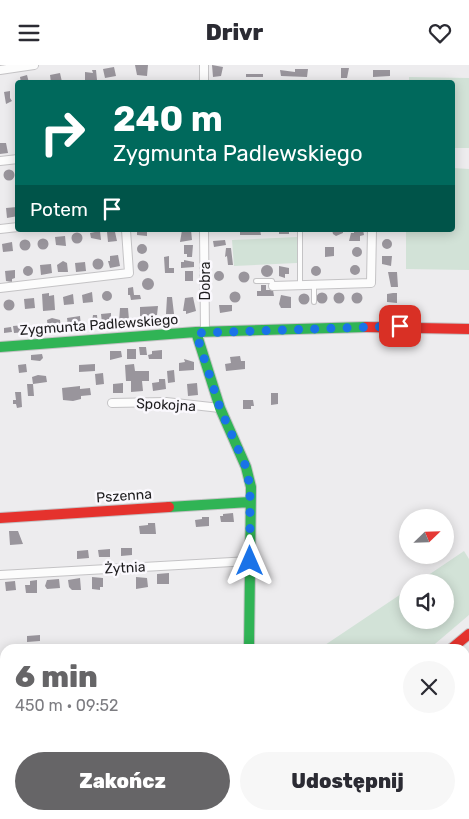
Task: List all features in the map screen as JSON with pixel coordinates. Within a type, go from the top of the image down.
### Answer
[{"type":"street","points":[[0,70],[34,65]]},
{"type":"street","points":[[204,65],[204,80]]},
{"type":"street","points":[[0,161],[15,159]]},
{"type":"street","points":[[0,229],[15,227]]},
{"type":"street","points":[[0,288],[129,273],[126,232]]},
{"type":"street","name":"Dobra","points":[[200,332],[204,232]]},
{"type":"street","points":[[273,286],[371,283],[372,232]]},
{"type":"street","name":"Zygmunta Padlewskiego","points":[[0,347],[112,336],[200,332],[400,326],[469,329]]},
{"type":"street","points":[[200,332],[220,408],[246,467],[250,487],[250,644]]},
{"type":"street","name":"Spokojna","points":[[112,403],[166,402],[220,408]]},
{"type":"street","name":"Pszenna","points":[[0,518],[250,501]]},
{"type":"street","name":"Żytnia","points":[[0,575],[250,561]]},
{"type":"street","points":[[457,644],[469,634]]},
{"type":"lane","points":[[300,232],[300,285]]},
{"type":"lane","points":[[256,281],[272,281],[273,286]]},
{"type":"lane","points":[[314,285],[314,302]]},
{"type":"green space","points":[[409,77],[469,78],[469,148],[455,148],[455,80],[409,80]]},
{"type":"green space","points":[[455,168],[469,169],[469,270],[406,269],[406,232],[455,232]]},
{"type":"green space","points":[[297,237],[297,263],[234,266],[232,240]]},
{"type":"green space","points":[[464,551],[469,559],[469,615],[454,628],[454,574],[430,574],[445,564],[454,564],[454,558]]},
{"type":"green space","points":[[399,595],[399,629],[453,629],[435,644],[326,644]]},
{"type":"building","points":[[135,65],[148,65],[147,76],[137,75]]},
{"type":"building","points":[[212,65],[223,67],[221,76],[213,77]]},
{"type":"building","points":[[114,67],[116,76],[105,78],[103,69]]},
{"type":"building","points":[[341,68],[349,68],[347,78],[341,78]]},
{"type":"building","points":[[295,69],[308,69],[307,77],[281,76],[280,70],[295,72]]},
{"type":"building","points":[[92,70],[96,70],[97,80],[85,80],[85,72],[93,73]]},
{"type":"building","points":[[373,70],[390,70],[390,76],[373,77]]},
{"type":"building","points":[[60,73],[62,80],[51,80],[50,75]]},
{"type":"building","points":[[246,74],[263,74],[263,77],[246,77]]},
{"type":"building","points":[[27,75],[28,80],[20,80],[20,77]]},
{"type":"building","points":[[10,91],[12,101],[6,104],[4,92]]},
{"type":"building","points":[[0,143],[6,143],[8,153],[0,154]]},
{"type":"building","points":[[9,169],[15,175],[9,181],[3,175]]},
{"type":"building","points":[[15,207],[15,217],[7,218],[6,208]]},
{"type":"building","points":[[77,232],[83,238],[77,244],[71,238]]},
{"type":"building","points":[[100,232],[101,240],[91,238],[90,233]]},
{"type":"building","points":[[107,232],[115,232],[117,241],[108,242]]},
{"type":"building","points":[[137,232],[147,232],[147,236],[137,235]]},
{"type":"building","points":[[182,232],[191,232],[192,240],[180,242]]},
{"type":"building","points":[[240,232],[260,232],[261,235],[240,235]]},
{"type":"building","points":[[279,232],[289,232],[289,234],[279,234]]},
{"type":"building","points":[[332,232],[343,232],[336,236]]},
{"type":"building","points":[[363,232],[364,235],[360,236],[360,241],[349,241],[351,233]]},
{"type":"building","points":[[65,236],[66,246],[56,245],[55,237]]},
{"type":"building","points":[[41,239],[45,239],[48,244],[47,248],[41,249],[38,246],[38,242]]},
{"type":"building","points":[[385,239],[389,239],[392,244],[391,248],[385,249],[382,246],[382,242]]},
{"type":"building","points":[[23,240],[27,240],[30,245],[29,249],[23,250],[20,247],[20,243]]},
{"type":"building","points":[[225,240],[226,245],[214,247],[213,241]]},
{"type":"building","points":[[12,242],[13,251],[3,252],[2,244]]},
{"type":"building","points":[[140,244],[144,244],[147,249],[146,253],[140,254],[137,251],[137,247]]},
{"type":"building","points":[[184,245],[193,245],[192,257],[187,257],[187,254],[184,254]]},
{"type":"building","points":[[325,247],[334,247],[334,256],[325,257]]},
{"type":"building","points":[[355,247],[359,247],[362,252],[361,256],[355,257],[352,254],[352,250]]},
{"type":"building","points":[[226,248],[231,248],[233,265],[228,265],[227,256],[225,257]]},
{"type":"building","points":[[118,255],[120,266],[110,268],[108,261],[110,261],[110,256]]},
{"type":"building","points":[[169,256],[169,268],[174,268],[174,273],[165,273],[164,257]]},
{"type":"building","points":[[382,256],[392,256],[391,266],[382,264]]},
{"type":"building","points":[[98,258],[104,264],[98,270],[92,264]]},
{"type":"building","points":[[143,260],[149,266],[143,272],[137,266]]},
{"type":"building","points":[[184,260],[194,262],[194,267],[181,268],[181,262],[184,262]]},
{"type":"building","points":[[63,261],[67,263],[68,272],[58,272],[57,265]]},
{"type":"building","points":[[85,262],[86,271],[76,272],[75,263]]},
{"type":"building","points":[[51,264],[52,273],[41,275],[40,265]]},
{"type":"building","points":[[267,265],[273,271],[267,277],[261,271]]},
{"type":"building","points":[[353,265],[357,265],[360,270],[357,275],[353,275],[350,272],[350,268]]},
{"type":"building","points":[[26,266],[30,266],[33,271],[32,275],[26,276],[23,273],[23,269]]},
{"type":"building","points":[[279,266],[289,268],[289,274],[285,274],[285,278],[279,276]]},
{"type":"building","points":[[314,266],[318,266],[321,271],[320,275],[314,276],[311,273],[311,269]]},
{"type":"building","points":[[15,270],[15,278],[12,279],[12,282],[6,281],[5,271]]},
{"type":"building","points":[[185,271],[193,271],[193,281],[185,281]]},
{"type":"building","points":[[217,271],[221,271],[224,276],[223,280],[217,281],[214,278],[214,274]]},
{"type":"building","points":[[244,271],[250,277],[244,283],[238,277]]},
{"type":"building","points":[[388,272],[397,272],[398,287],[391,287]]},
{"type":"building","points":[[146,278],[150,278],[154,284],[150,290],[146,290],[142,286],[142,282]]},
{"type":"building","points":[[261,285],[266,285],[266,290],[273,290],[274,296],[257,296],[257,291],[261,291]]},
{"type":"building","points":[[133,287],[134,295],[140,295],[141,299],[131,300],[130,295],[128,295],[128,288]]},
{"type":"building","points":[[105,291],[109,291],[112,296],[111,300],[105,301],[102,298],[102,294]]},
{"type":"building","points":[[235,291],[241,297],[235,303],[229,297]]},
{"type":"building","points":[[92,292],[93,302],[83,303],[82,295]]},
{"type":"building","points":[[357,292],[363,298],[357,304],[351,298]]},
{"type":"building","points":[[49,293],[49,296],[54,295],[55,310],[43,311],[42,294]]},
{"type":"building","points":[[320,293],[324,293],[327,298],[326,302],[320,303],[317,300],[317,296]]},
{"type":"building","points":[[337,293],[341,293],[344,298],[343,302],[337,303],[334,300],[334,296]]},
{"type":"building","points":[[397,293],[397,303],[387,302],[387,294]]},
{"type":"building","points":[[73,294],[74,304],[64,305],[63,297]]},
{"type":"building","points":[[302,294],[306,294],[309,299],[308,303],[302,304],[299,301],[299,297]]},
{"type":"building","points":[[281,295],[291,297],[291,308],[281,308],[279,304]]},
{"type":"building","points":[[167,297],[172,297],[174,314],[166,314]]},
{"type":"building","points":[[193,297],[196,311],[186,314],[186,311],[183,311],[185,298]]},
{"type":"building","points":[[34,298],[35,308],[25,309],[24,299]]},
{"type":"building","points":[[9,299],[15,305],[9,311],[3,305]]},
{"type":"building","points":[[219,305],[232,305],[232,311],[220,313]]},
{"type":"building","points":[[158,306],[157,315],[140,316],[140,307]]},
{"type":"building","points":[[120,308],[128,308],[129,320],[123,319],[123,322],[119,322]]},
{"type":"building","points":[[111,313],[111,322],[102,323],[101,314]]},
{"type":"building","points":[[93,315],[97,315],[98,327],[94,327],[94,322],[92,322]]},
{"type":"building","points":[[80,316],[81,327],[68,326],[67,318]]},
{"type":"building","points":[[52,318],[60,320],[61,327],[48,329],[47,320]]},
{"type":"building","points":[[25,325],[26,332],[14,333],[13,326]]},
{"type":"building","points":[[11,327],[12,332],[4,333],[4,328]]},
{"type":"building","points":[[139,347],[146,347],[147,355],[140,355]]},
{"type":"building","points":[[127,349],[136,349],[136,359],[127,359]]},
{"type":"building","points":[[162,350],[162,359],[149,359],[148,355],[152,354],[152,351]]},
{"type":"building","points":[[110,351],[121,351],[122,357],[110,360]]},
{"type":"building","points":[[42,354],[43,358],[40,361],[31,360],[31,355]]},
{"type":"building","points":[[240,356],[241,361],[245,361],[245,369],[226,371],[225,364],[231,363],[230,357]]},
{"type":"building","points":[[184,359],[194,362],[194,370],[179,371],[179,363],[185,362]]},
{"type":"building","points":[[26,364],[27,372],[19,373],[18,365]]},
{"type":"building","points":[[95,364],[95,371],[79,372],[79,365]]},
{"type":"building","points":[[134,364],[135,371],[149,371],[149,381],[142,381],[143,391],[131,392],[131,381],[126,381],[125,365]]},
{"type":"building","points":[[174,370],[175,382],[168,383],[167,371]]},
{"type":"building","points":[[103,373],[104,384],[96,385],[95,374]]},
{"type":"building","points":[[38,375],[46,376],[47,382],[33,384],[32,377]]},
{"type":"building","points":[[159,379],[165,379],[166,389],[153,391],[152,383],[159,382]]},
{"type":"building","points":[[123,383],[123,393],[113,393],[113,384]]},
{"type":"building","points":[[197,383],[198,395],[188,396],[187,384]]},
{"type":"building","points":[[27,384],[33,384],[34,396],[28,396]]},
{"type":"building","points":[[80,386],[80,389],[90,388],[91,395],[81,396],[81,399],[73,401],[63,400],[62,388]]},
{"type":"building","points":[[15,392],[21,392],[22,407],[17,408],[16,404],[13,404],[13,400],[16,400]]},
{"type":"building","points":[[271,393],[278,393],[278,404],[271,405]]},
{"type":"building","points":[[243,400],[253,400],[254,406],[251,406],[251,409],[243,409]]},
{"type":"building","points":[[233,513],[234,522],[221,522],[220,516]]},
{"type":"building","points":[[202,517],[209,517],[209,526],[196,527],[195,520],[202,519]]},
{"type":"building","points":[[148,523],[155,523],[156,534],[140,534],[139,526],[148,525]]},
{"type":"building","points":[[9,531],[18,531],[23,544],[10,545]]},
{"type":"building","points":[[121,548],[132,548],[132,555],[121,556]]},
{"type":"building","points":[[110,549],[110,557],[99,557],[98,550]]},
{"type":"building","points":[[88,550],[89,558],[77,559],[77,551]]},
{"type":"building","points":[[169,573],[169,584],[157,584],[157,574]]},
{"type":"building","points":[[92,577],[103,578],[103,587],[100,587],[100,590],[92,589]]},
{"type":"building","points":[[136,577],[147,578],[148,587],[136,589]]},
{"type":"building","points":[[80,578],[81,590],[72,590],[69,587],[68,580]]},
{"type":"building","points":[[59,579],[60,588],[47,589],[45,586],[47,580]]},
{"type":"building","points":[[37,580],[37,593],[26,593],[25,585],[30,585],[30,581]]},
{"type":"building","points":[[15,581],[16,590],[6,591],[5,582]]},
{"type":"building","points":[[40,635],[40,641],[27,642],[27,636]]},
{"type":"traffic: fast","points":[[0,347],[196,332],[366,327]]},
{"type":"traffic: fast","points":[[196,332],[220,408],[246,467],[251,487],[249,644]]},
{"type":"traffic: fast","points":[[169,507],[250,502]]},
{"type":"traffic: jam","points":[[366,327],[469,329]]},
{"type":"traffic: jam","points":[[0,518],[169,507]]},
{"type":"traffic: jam","points":[[457,644],[469,634]]},
{"type":"route","points":[[250,561],[250,487],[246,467],[220,408],[196,333],[302,327],[400,326]]}]
